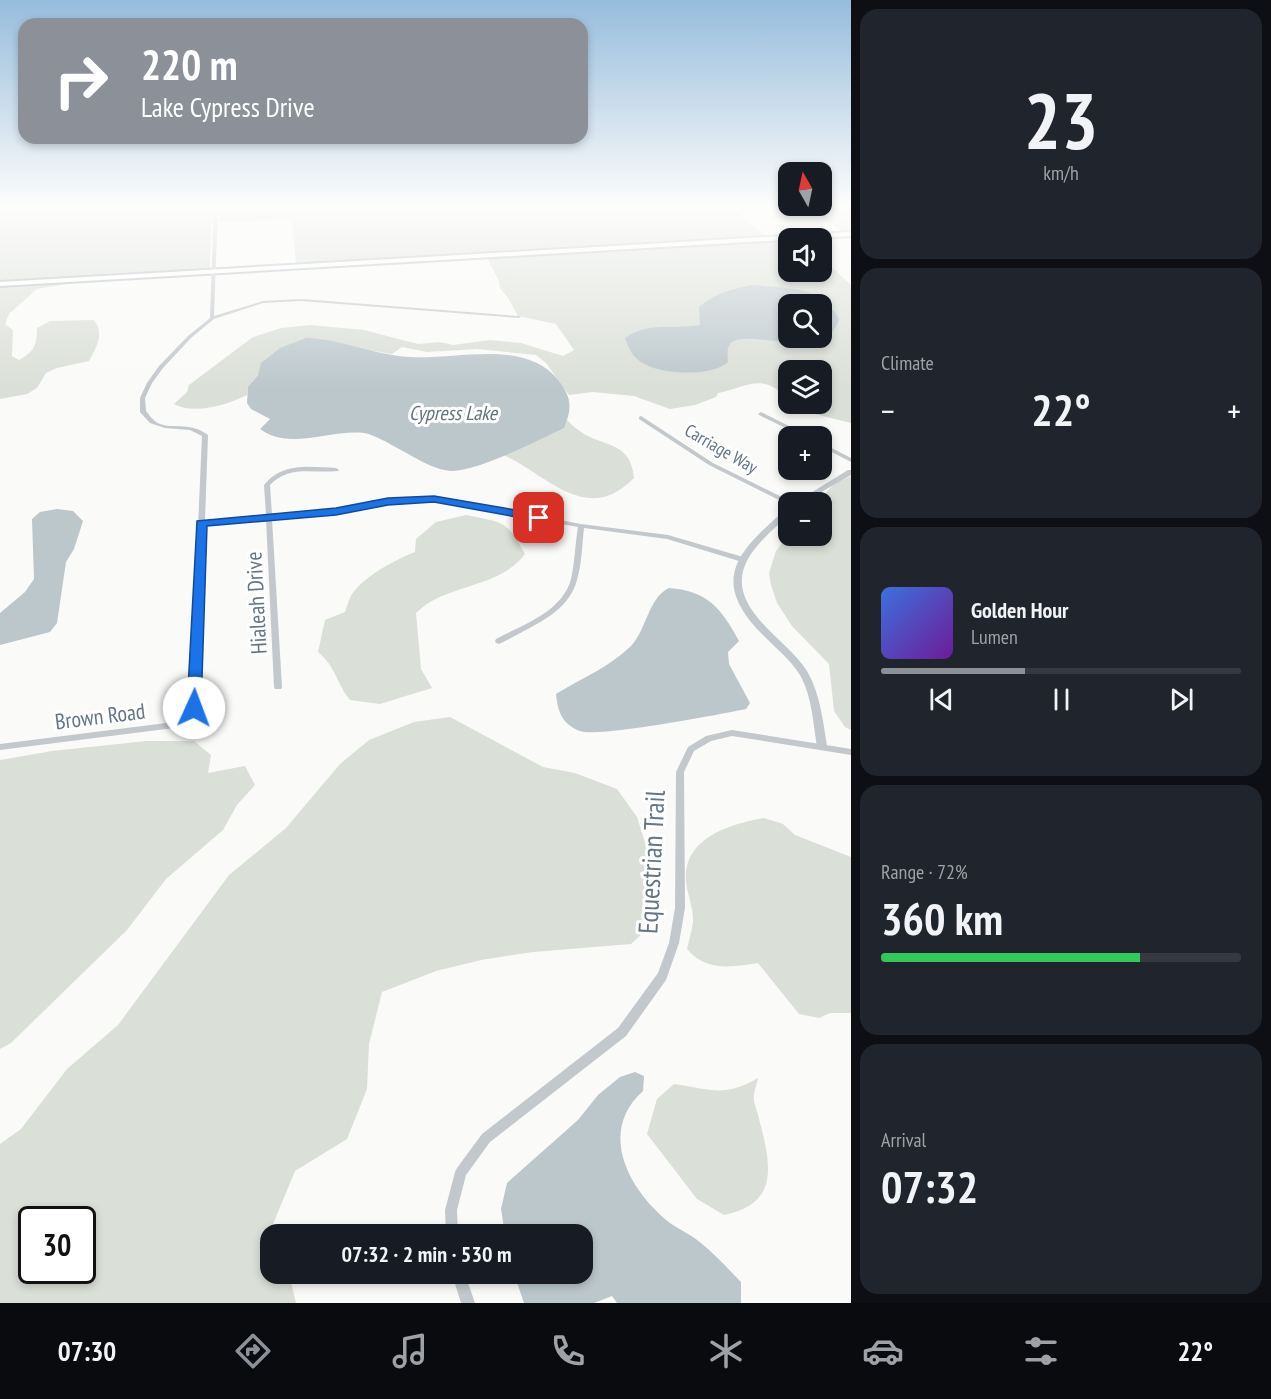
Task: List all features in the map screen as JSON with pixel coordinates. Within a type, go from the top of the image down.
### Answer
[{"type":"main road","points":[[0,284],[287,267]]},
{"type":"street","points":[[215,267],[213,318],[263,302],[301,300],[519,317]]},
{"type":"street","name":"Brown Road","points":[[0,747],[174,725],[191,720],[194,708],[205,435],[194,427],[165,426],[152,422],[143,411],[143,398],[147,385],[156,372],[196,330],[213,318]]},
{"type":"street","points":[[760,414],[785,426]]},
{"type":"street","name":"Carriage Way","points":[[641,418],[711,464],[778,498]]},
{"type":"street","points":[[832,450],[851,460]]},
{"type":"street","name":"Hialeah Drive","points":[[278,687],[267,485],[274,476],[289,470],[336,470]]},
{"type":"street","points":[[817,492],[851,472]]},
{"type":"street","points":[[201,523],[336,512],[388,502],[434,499],[580,526],[668,537],[741,559]]},
{"type":"street","points":[[778,520],[741,559],[735,577],[740,600],[754,622],[788,654],[806,678],[816,709],[822,746]]},
{"type":"street","points":[[499,641],[554,609],[568,595],[573,584],[580,526]]},
{"type":"street","name":"Equestrian Trail","points":[[452,1224],[451,1210],[461,1172],[486,1138],[622,1032],[662,976],[674,943],[680,908],[680,772],[691,748],[709,738],[732,734],[851,752]]},
{"type":"street","points":[[462,1284],[468,1303]]},
{"type":"shaded area","points":[[0,267],[210,267],[210,269],[0,283]]},
{"type":"shaded area","points":[[492,267],[778,267],[778,282],[832,282],[832,267],[851,285],[851,423],[815,414],[832,414],[832,360],[778,360],[778,390],[772,386],[757,383],[718,393],[716,397],[695,405],[670,409],[634,396],[593,392],[569,395],[546,363],[536,355],[477,349],[427,352],[402,347],[392,354],[356,348],[280,348],[248,387],[247,395],[201,409],[191,409],[174,404],[187,392],[189,385],[253,337],[281,328],[310,325],[364,330],[418,344],[440,342],[453,345],[490,340],[521,343],[563,356],[574,350],[556,324],[518,316],[500,288]]},
{"type":"shaded area","points":[[66,284],[37,289],[9,314],[5,324],[13,330],[12,356],[19,360],[28,354],[35,343],[37,328],[50,321],[94,320],[99,335],[94,351],[89,361],[57,368],[46,373],[37,388],[27,394],[0,399],[0,286]]},
{"type":"shaded area","points":[[567,420],[586,435],[621,450],[632,465],[634,478],[616,492],[599,498],[583,497],[551,484],[503,455],[563,428]]},
{"type":"shaded area","points":[[851,476],[851,730],[845,727],[834,711],[829,664],[792,626],[777,603],[769,573],[780,546],[832,546],[832,492],[826,492],[834,484]]},
{"type":"shaded area","points":[[466,515],[503,525],[514,535],[525,554],[501,574],[442,596],[428,603],[416,613],[421,669],[432,688],[380,704],[350,700],[329,664],[318,652],[325,620],[345,612],[352,594],[372,575],[415,552],[416,539],[436,522]]},
{"type":"shaded area","points":[[450,717],[543,767],[575,773],[617,789],[637,817],[651,862],[656,895],[655,922],[631,944],[533,952],[481,960],[436,971],[382,992],[369,1044],[367,1089],[347,1139],[295,1171],[273,1224],[260,1224],[260,1284],[291,1284],[296,1303],[0,1303],[0,1144],[21,1129],[67,1069],[118,1025],[229,875],[286,828],[340,764],[369,740],[414,722]]},
{"type":"shaded area","points":[[146,741],[194,741],[211,755],[208,773],[245,766],[255,785],[237,805],[223,830],[166,879],[127,930],[11,1043],[0,1049],[0,760],[52,751]]},
{"type":"shaded area","points":[[764,818],[783,824],[795,835],[851,857],[851,1013],[830,1013],[819,1018],[799,1014],[758,963],[739,966],[711,965],[694,956],[687,949],[693,917],[686,881],[687,866],[692,854],[700,844],[724,829]]},
{"type":"shaded area","points":[[758,1078],[754,1099],[766,1151],[767,1180],[763,1192],[755,1202],[742,1210],[724,1215],[697,1199],[647,1134],[657,1099],[674,1084],[707,1090],[726,1090]]},
{"type":"water","points":[[752,285],[790,288],[812,294],[778,294],[778,341],[740,339],[729,345],[728,362],[709,371],[682,372],[656,368],[637,359],[631,352],[625,338],[634,333],[652,328],[700,325],[699,307],[718,295]]},
{"type":"water","points":[[832,309],[839,319],[832,332]]},
{"type":"water","name":"Cypress Lake","points":[[306,338],[332,341],[397,356],[490,354],[510,355],[528,360],[545,368],[563,387],[569,404],[567,421],[564,428],[508,454],[477,466],[452,471],[431,466],[370,434],[351,433],[297,439],[271,435],[260,429],[270,419],[251,409],[247,403],[248,387],[258,375],[261,363],[280,348]]},
{"type":"water","points":[[57,509],[73,511],[83,521],[74,549],[66,562],[57,623],[50,632],[0,645],[0,613],[25,592],[34,579],[32,519],[40,512]]},
{"type":"water","points":[[669,588],[704,597],[726,619],[739,641],[728,652],[729,664],[750,703],[746,709],[660,725],[609,731],[580,731],[569,725],[562,717],[556,694],[604,667],[631,646],[656,599]]},
{"type":"water","points":[[635,1072],[644,1076],[643,1091],[629,1107],[622,1124],[621,1142],[624,1160],[631,1178],[655,1210],[670,1223],[694,1237],[741,1282],[741,1303],[617,1303],[612,1296],[594,1303],[524,1303],[517,1284],[593,1284],[593,1224],[503,1224],[501,1209],[507,1183],[578,1120],[598,1095],[620,1077]]},
{"type":"route","points":[[194,708],[201,523],[336,512],[388,502],[434,499],[539,518]]}]
